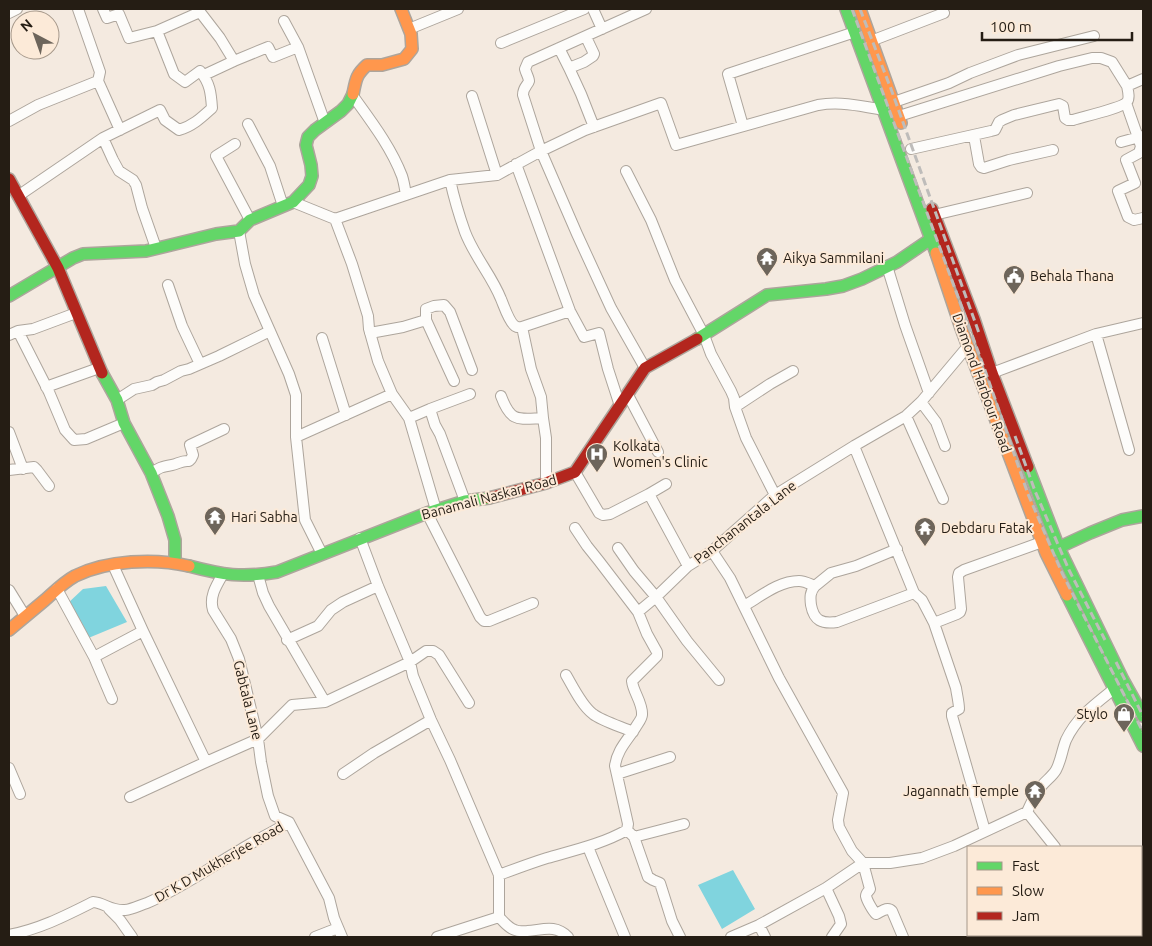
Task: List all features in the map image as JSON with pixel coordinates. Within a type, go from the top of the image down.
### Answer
[{"type":"main road","points":[[9,296],[83,254],[146,250],[216,234],[239,231],[250,220],[288,204],[309,185],[311,180],[311,165],[306,145],[308,137],[348,104],[353,96],[356,77],[360,71],[367,65],[382,65],[404,59],[412,49],[409,29],[401,9]]},
{"type":"main road","name":"Diamond Harbour Road","points":[[846,9],[931,238],[968,346],[1044,548],[1143,746]]},
{"type":"main road","points":[[860,9],[909,145]]},
{"type":"main road","points":[[9,179],[58,268],[100,368],[117,400],[124,423],[151,473],[168,516],[175,540],[175,563]]},
{"type":"main road","name":"Diamond Harbour Road","points":[[928,196],[992,373],[1059,548],[1123,680],[1143,716]]},
{"type":"main road","name":"Banamali Naskar Road","points":[[9,630],[57,589],[72,578],[90,570],[113,565],[144,562],[175,563],[222,574],[244,576],[277,572],[432,511],[465,500],[490,498],[546,483],[575,472],[645,368],[767,295],[843,286],[862,279],[910,254],[942,232]]},
{"type":"main road","points":[[1044,548],[1059,548],[1122,520],[1143,516]]},
{"type":"street","points":[[9,13],[17,9]]},
{"type":"street","points":[[78,9],[100,72],[98,81],[120,130]]},
{"type":"street","points":[[103,9],[107,18],[119,14],[129,38],[157,31],[199,10],[234,61]]},
{"type":"street","points":[[409,29],[458,9]]},
{"type":"street","points":[[501,43],[572,11],[584,9]]},
{"type":"street","points":[[593,9],[602,29]]},
{"type":"street","points":[[645,368],[611,308],[541,151],[523,90],[529,79],[525,69],[528,62],[646,9]]},
{"type":"street","points":[[871,41],[944,12]]},
{"type":"street","points":[[284,21],[298,47],[325,122]]},
{"type":"street","points":[[18,196],[103,138],[160,110],[165,120],[178,130],[193,124],[212,108],[211,88],[204,75],[200,71],[185,82],[174,74],[157,31]]},
{"type":"street","points":[[743,126],[728,74],[855,32]]},
{"type":"street","points":[[894,102],[949,83],[1018,55],[1094,36]]},
{"type":"street","points":[[569,68],[592,58],[594,54],[586,37]]},
{"type":"street","points":[[204,75],[268,46],[273,57],[298,47]]},
{"type":"street","points":[[559,48],[594,127]]},
{"type":"street","points":[[899,116],[1059,66],[1092,58],[1100,58],[1112,62],[1127,86],[1128,97],[1126,103],[1141,137],[1139,153],[1126,160],[1135,183],[1118,191],[1128,217],[1134,220],[1143,218]]},
{"type":"street","points":[[1127,86],[1143,79]]},
{"type":"street","points":[[9,121],[38,105],[98,81]]},
{"type":"street","points":[[353,96],[390,151],[402,176],[406,195]]},
{"type":"street","points":[[472,96],[497,175]]},
{"type":"street","points":[[248,124],[288,204],[335,219],[450,180],[497,175],[541,151],[594,127],[661,103],[676,145],[829,103],[884,110]]},
{"type":"street","points":[[909,145],[974,136],[994,130],[1002,120],[1059,104],[1062,106],[1065,118],[1073,120],[1126,103]]},
{"type":"street","points":[[974,136],[979,164],[984,168],[1053,150]]},
{"type":"street","points":[[1121,142],[1141,137]]},
{"type":"street","points":[[103,138],[119,170],[136,184],[156,248]]},
{"type":"street","points":[[235,144],[216,156],[250,220]]},
{"type":"street","points":[[516,164],[570,311],[584,337],[599,333],[620,406]]},
{"type":"street","points":[[626,171],[651,220],[675,280],[704,334],[711,354],[734,398],[735,407],[746,438],[775,495]]},
{"type":"street","points":[[450,180],[465,234],[490,276],[507,315],[514,326],[522,327],[570,311]]},
{"type":"street","points":[[934,215],[1027,193]]},
{"type":"street","points":[[335,219],[352,264],[368,316],[370,333],[378,362],[392,394],[409,418],[432,511],[480,617],[484,621],[490,622],[533,603]]},
{"type":"street","points":[[239,231],[245,264],[254,295],[289,374],[296,395],[296,438],[305,520],[322,554]]},
{"type":"street","points":[[888,266],[905,324],[929,393]]},
{"type":"street","points":[[168,285],[182,326],[200,364]]},
{"type":"street","points":[[454,380],[426,320],[426,310],[444,304],[450,312],[472,370]]},
{"type":"street","points":[[76,313],[32,329],[13,333],[46,388],[65,430],[74,440],[86,439],[124,423]]},
{"type":"street","points":[[370,333],[403,327],[426,320]]},
{"type":"street","points":[[992,373],[1096,334],[1143,323]]},
{"type":"street","points":[[522,327],[531,369],[542,397],[546,438],[546,483]]},
{"type":"street","points":[[117,400],[134,389],[164,380],[270,331]]},
{"type":"street","points":[[1096,334],[1128,450]]},
{"type":"street","points":[[322,338],[346,415]]},
{"type":"street","name":"Panchanantala Lane","points":[[649,494],[688,566],[712,551],[775,495],[906,416],[929,393],[968,346]]},
{"type":"street","points":[[46,388],[100,368]]},
{"type":"street","points":[[735,407],[793,371]]},
{"type":"street","points":[[296,438],[392,394]]},
{"type":"street","points":[[409,418],[470,394]]},
{"type":"street","points":[[628,395],[658,452]]},
{"type":"street","points":[[501,396],[506,410],[516,417],[522,419],[544,418]]},
{"type":"street","points":[[921,402],[936,422],[945,446]]},
{"type":"street","points":[[430,409],[465,500]]},
{"type":"street","points":[[906,416],[943,499]]},
{"type":"street","points":[[151,473],[164,466],[174,465],[185,460],[189,461],[192,454],[190,445],[224,429]]},
{"type":"street","points":[[9,432],[23,469]]},
{"type":"street","points":[[854,446],[914,592],[922,600],[934,623],[956,688],[960,709],[952,713],[952,716],[985,831]]},
{"type":"street","points":[[9,470],[34,467],[49,486]]},
{"type":"street","points":[[575,472],[599,513],[603,515],[610,514],[666,484]]},
{"type":"street","points":[[575,528],[638,612],[646,634],[657,652],[654,659],[632,681],[642,716],[617,755],[615,766],[631,833],[648,877],[660,883],[672,921],[680,937]]},
{"type":"street","points":[[360,538],[410,662],[413,676],[431,720],[499,875],[500,917],[508,926],[517,931],[557,929],[568,937]]},
{"type":"street","points":[[618,548],[718,680]]},
{"type":"street","points":[[934,623],[960,612],[959,573],[1044,548]]},
{"type":"street","points":[[897,549],[856,566],[831,573],[812,589],[810,597],[813,613],[821,622],[837,622],[914,592]]},
{"type":"street","points":[[712,551],[730,578],[779,678],[843,793],[838,820],[839,827],[852,851],[862,863],[870,889],[866,897],[876,914],[890,909],[903,937]]},
{"type":"street","points":[[113,565],[206,762]]},
{"type":"street","points":[[638,612],[688,566]]},
{"type":"street","name":"Gabtala Lane","points":[[222,574],[212,595],[213,610],[231,639],[239,660],[258,740],[268,796],[275,816],[289,822]]},
{"type":"street","points":[[258,575],[263,593],[287,640],[325,702]]},
{"type":"street","points":[[744,606],[786,583],[802,581],[815,586]]},
{"type":"street","points":[[287,640],[318,626],[332,610],[343,602],[378,586]]},
{"type":"street","points":[[57,589],[94,657],[112,699]]},
{"type":"street","points":[[9,590],[25,616]]},
{"type":"street","points":[[94,657],[143,631]]},
{"type":"street","points":[[130,797],[258,740],[292,705],[325,702],[410,662],[426,651],[439,655],[468,703]]},
{"type":"street","points":[[566,675],[592,713],[597,717],[633,732]]},
{"type":"street","points":[[731,937],[759,925],[826,888],[862,863],[890,863],[922,858],[954,846],[1027,812],[1041,786],[1055,772],[1066,742],[1075,725],[1089,710],[1114,689]]},
{"type":"street","points":[[343,774],[374,753],[431,720]]},
{"type":"street","points":[[618,774],[670,757]]},
{"type":"street","points":[[9,768],[20,794]]},
{"type":"street","points":[[1027,812],[1054,846]]},
{"type":"street","points":[[289,822],[329,898],[340,932],[315,937]]},
{"type":"street","name":"Dr K D Mukherjee Road","points":[[9,936],[53,922],[92,902],[108,908],[128,910],[154,900],[289,822]]},
{"type":"street","points":[[499,875],[611,838],[684,824]]},
{"type":"street","points":[[588,847],[625,937]]},
{"type":"street","points":[[826,888],[841,924],[832,937]]},
{"type":"street","points":[[108,908],[120,920],[132,937]]},
{"type":"street","points":[[437,937],[463,934],[500,917]]},
{"type":"street","points":[[759,925],[765,937]]},
{"type":"water","points":[[106,586],[127,622],[86,639],[67,604],[83,589]]},
{"type":"water","points":[[733,870],[755,909],[722,929],[698,885]]},
{"type":"railway","points":[[852,9],[986,373],[1028,494],[1062,573],[1143,732]]},
{"type":"railway","points":[[860,9],[891,89],[979,333]]},
{"type":"railway","points":[[1015,436],[1035,491],[1069,570],[1105,640]]},
{"type":"railway","points":[[1116,662],[1143,716]]},
{"type":"traffic: fast","points":[[846,9],[936,253]]},
{"type":"traffic: fast","points":[[9,296],[83,254],[146,251],[216,234],[239,231],[250,220],[293,202],[309,185],[312,176],[306,145],[308,137],[341,111],[348,104],[353,94]]},
{"type":"traffic: fast","points":[[697,339],[767,295],[843,286],[897,262],[938,234]]},
{"type":"traffic: fast","points":[[102,373],[117,400],[124,423],[151,473],[168,516],[175,540],[175,563]]},
{"type":"traffic: fast","points":[[1028,467],[1059,548],[1123,680],[1143,716]]},
{"type":"traffic: fast","points":[[189,566],[233,575],[277,572],[427,513],[465,501],[489,498]]},
{"type":"traffic: fast","points":[[1051,551],[1122,520],[1143,516]]},
{"type":"traffic: fast","points":[[1067,595],[1143,746]]},
{"type":"traffic: slow","points":[[353,94],[357,78],[367,65],[382,65],[404,59],[412,49],[411,34],[401,9]]},
{"type":"traffic: slow","points":[[860,9],[901,123]]},
{"type":"traffic: slow","points":[[936,253],[961,328],[1046,553],[1067,595]]},
{"type":"traffic: slow","points":[[9,630],[67,581],[88,571],[116,564],[146,561],[189,566]]},
{"type":"traffic: jam","points":[[9,179],[58,268],[102,373]]},
{"type":"traffic: jam","points":[[932,209],[1028,467]]},
{"type":"traffic: jam","points":[[489,498],[546,483],[575,472],[645,368],[697,339]]},
{"type":"place","name":"Aikya Sammilani","points":[[767,277]]},
{"type":"place","name":"Behala Thana","points":[[1014,295]]},
{"type":"place","name":"Kolkata Women's Clinic","points":[[597,473]]},
{"type":"place","name":"Hari Sabha","points":[[215,536]]},
{"type":"place","name":"Debdaru Fatak","points":[[925,547]]},
{"type":"place","name":"Stylo","points":[[1124,733]]},
{"type":"place","name":"Jagannath Temple","points":[[1035,810]]}]
